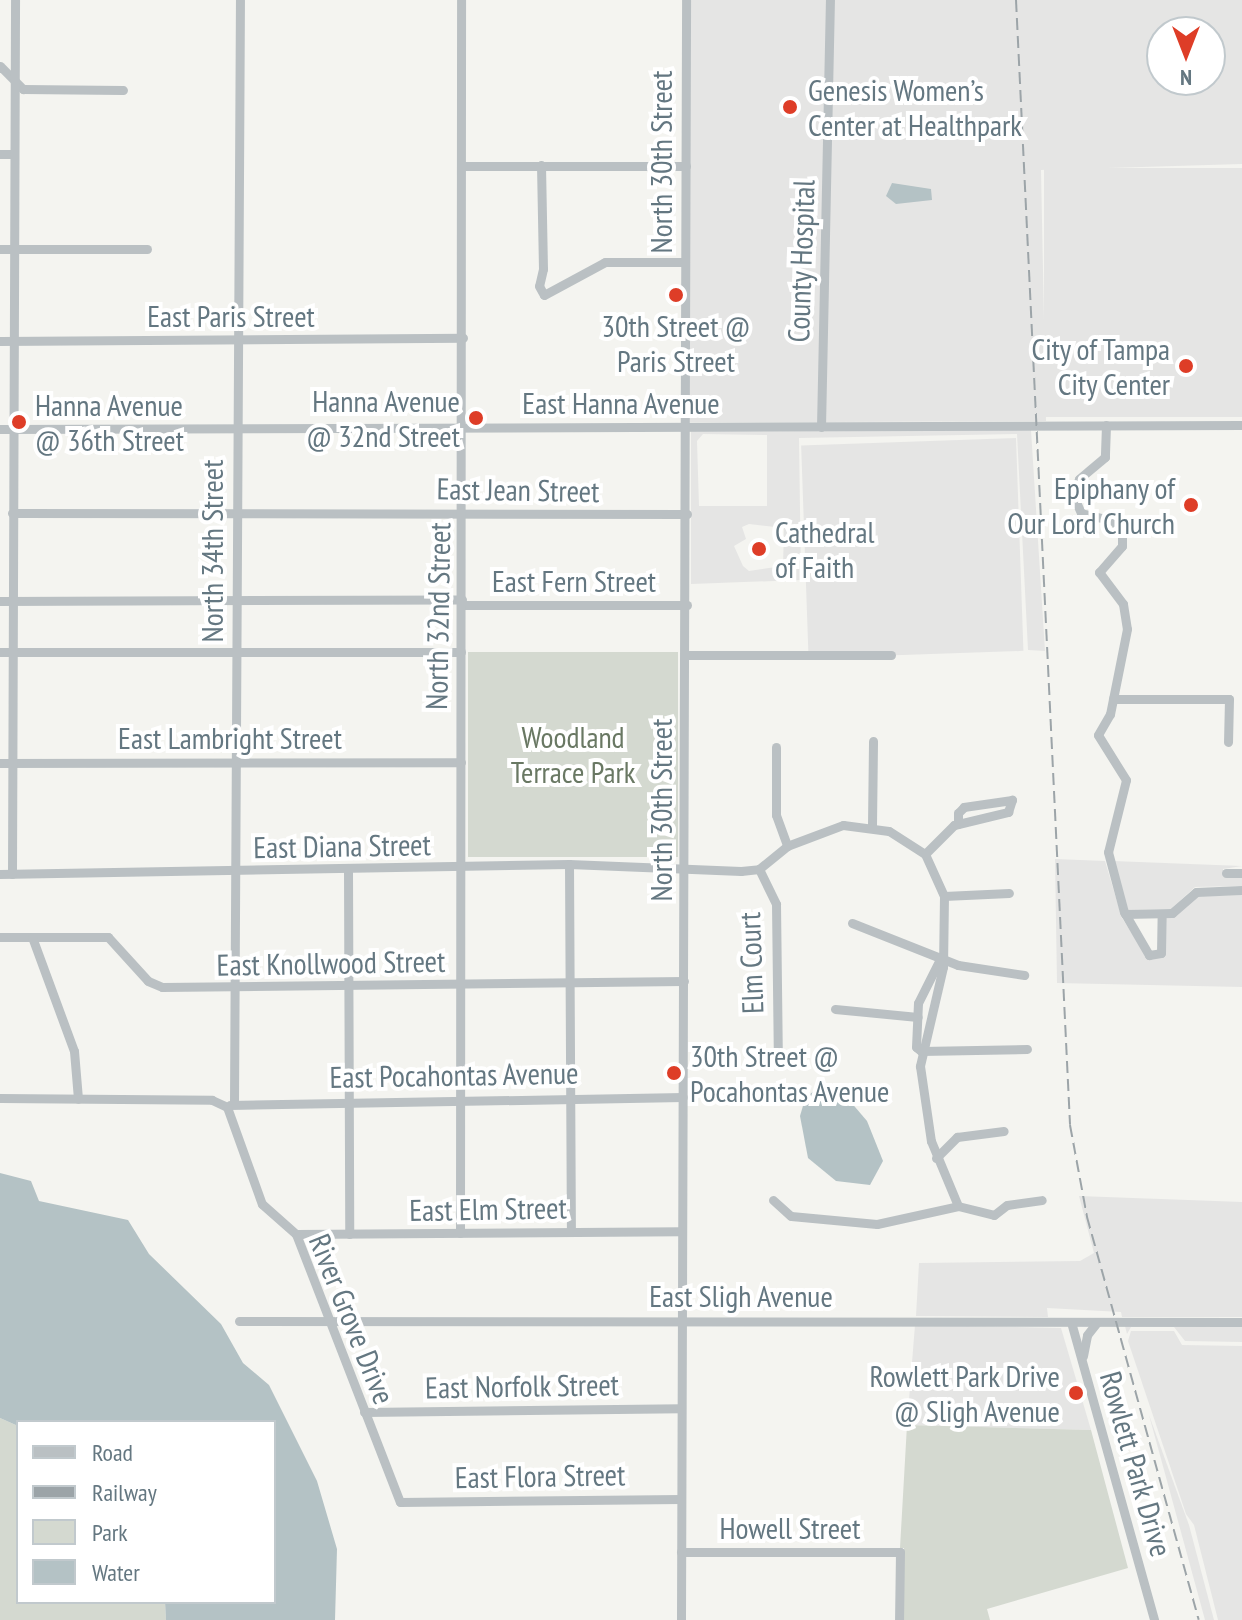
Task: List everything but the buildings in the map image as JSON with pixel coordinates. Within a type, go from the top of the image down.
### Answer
[{"type":"street","points":[[12,874],[15,0]]},
{"type":"street","name":"North 34th Street","points":[[231,1104],[240,340],[240,0]]},
{"type":"street","name":"North 32nd Street","points":[[460,1233],[463,514],[461,0]]},
{"type":"street","name":"North 30th Street","points":[[681,1620],[688,426],[686,0]]},
{"type":"street","name":"County Hospital","points":[[821,427],[830,0]]},
{"type":"street","points":[[0,66],[15,77],[23,89],[123,90]]},
{"type":"street","points":[[0,154],[14,154]]},
{"type":"street","points":[[541,165],[543,242],[539,286],[544,295],[605,262],[685,262]]},
{"type":"street","points":[[463,166],[686,166]]},
{"type":"street","points":[[0,249],[147,249]]},
{"type":"street","name":"East Paris Street","points":[[0,341],[463,338]]},
{"type":"street","points":[[1106,425],[1105,457],[1079,479],[1073,495],[1081,513],[1114,521],[1122,536],[1122,546],[1099,572],[1126,612],[1127,639],[1113,699],[1098,735],[1126,780],[1108,852],[1125,914],[1138,941],[1151,955],[1161,953],[1162,914]]},
{"type":"street","name":"East Hanna Avenue","points":[[0,429],[1242,425]]},
{"type":"street","name":"East Jean Street","points":[[12,513],[687,514]]},
{"type":"street","name":"East Fern Street","points":[[0,601],[236,599],[687,605]]},
{"type":"street","points":[[0,652],[461,652]]},
{"type":"street","points":[[686,655],[891,655]]},
{"type":"street","points":[[1113,699],[1229,699],[1228,742]]},
{"type":"street","points":[[872,825],[873,741]]},
{"type":"street","points":[[776,747],[776,815],[787,846]]},
{"type":"street","name":"East Lambright Street","points":[[0,763],[461,762]]},
{"type":"street","points":[[925,854],[958,824],[1008,812],[1012,800],[992,799],[959,810],[958,824]]},
{"type":"street","points":[[759,869],[787,846],[843,825],[872,825],[925,854],[944,896],[941,957],[921,1051],[922,1096],[936,1158],[958,1206]]},
{"type":"street","points":[[569,864],[571,1232]]},
{"type":"street","name":"East Diana Street","points":[[0,874],[461,869],[569,864],[759,869]]},
{"type":"street","name":"Elm Court","points":[[759,869],[776,904],[778,1058]]},
{"type":"street","points":[[348,870],[349,1234]]},
{"type":"street","points":[[1226,873],[1242,873]]},
{"type":"street","points":[[1125,914],[1172,913],[1196,892],[1242,890]]},
{"type":"street","points":[[944,896],[1009,893]]},
{"type":"street","points":[[852,923],[941,957],[1024,975]]},
{"type":"street","name":"East Knollwood Street","points":[[0,937],[108,937],[148,981],[162,987],[234,989],[684,981]]},
{"type":"street","points":[[32,937],[74,1051],[78,1099]]},
{"type":"street","points":[[941,957],[922,991],[916,1016],[916,1047],[921,1051],[1027,1049]]},
{"type":"street","points":[[835,1009],[930,1018]]},
{"type":"street","name":"East Pocahontas Avenue","points":[[231,1104],[347,1099],[683,1097]]},
{"type":"street","points":[[0,1098],[212,1100],[231,1104]]},
{"type":"street","name":"River Grove Drive","points":[[231,1104],[262,1204],[296,1234],[400,1502]]},
{"type":"street","points":[[936,1158],[957,1137],[1004,1131]]},
{"type":"street","points":[[773,1200],[791,1216],[877,1224],[958,1206],[994,1215],[1007,1205],[1042,1200]]},
{"type":"street","name":"East Elm Street","points":[[296,1234],[681,1231]]},
{"type":"street","name":"East Sligh Avenue","points":[[239,1321],[682,1319],[1242,1322]]},
{"type":"street","name":"Rowlett Park Drive","points":[[1071,1322],[1154,1620]]},
{"type":"street","points":[[1083,1363],[1087,1335],[1097,1322]]},
{"type":"street","name":"East Norfolk Street","points":[[364,1412],[681,1408]]},
{"type":"street","name":"East Flora Street","points":[[400,1502],[681,1499]]},
{"type":"street","name":"Howell Street","points":[[681,1552],[900,1552],[899,1620]]},
{"type":"shaded area","points":[[689,0],[827,0],[827,422],[689,422]]},
{"type":"shaded area","points":[[834,0],[1242,0],[1242,164],[1041,170],[1046,421],[825,422]]},
{"type":"shaded area","points":[[1044,168],[1242,168],[1242,417],[1044,417]]},
{"type":"shaded area","points":[[1031,430],[1045,651],[1028,650],[1017,434],[799,438],[801,580],[691,584],[691,431]],"holes":[[[703,434],[767,435],[767,506],[699,506],[697,441]],[[749,524],[784,528],[783,566],[749,571],[743,566],[734,546],[746,539],[742,527]]]},
{"type":"shaded area","points":[[1016,438],[1023,651],[809,658],[801,446]]},
{"type":"shaded area","points":[[1055,859],[1105,861],[1122,918],[1149,960],[1162,956],[1166,918],[1197,896],[1242,895],[1242,987],[1057,983]]},
{"type":"shaded area","points":[[1113,861],[1242,866],[1223,869],[1223,877],[1242,877],[1242,886],[1195,887],[1171,909],[1128,910]]},
{"type":"shaded area","points":[[1079,1196],[1242,1202],[1242,1317],[1122,1317],[1121,1312],[1047,1308],[1048,1317],[916,1316],[919,1263],[1080,1261],[1094,1253]]},
{"type":"shaded area","points":[[915,1325],[1061,1328],[1091,1430],[907,1425]]},
{"type":"shaded area","points":[[1125,1326],[1242,1326],[1242,1342],[1185,1341],[1174,1327],[1131,1327],[1127,1334]]},
{"type":"shaded area","points":[[1131,1331],[1174,1331],[1182,1345],[1242,1346],[1242,1620],[1218,1620],[1194,1525],[1186,1514],[1128,1341]]},
{"type":"shaded area","points":[[1149,1415],[1189,1525],[1214,1620],[1205,1620]]},
{"type":"green space","name":"Woodland Terrace Park","points":[[468,652],[678,652],[678,857],[468,857]]},
{"type":"green space","points":[[0,1418],[16,1425],[16,1604],[165,1604],[166,1620],[0,1620]]},
{"type":"green space","points":[[907,1425],[1091,1430],[1128,1568],[987,1609],[990,1620],[903,1620],[904,1548],[900,1548]]},
{"type":"water","points":[[892,183],[931,189],[932,200],[896,204],[886,196]]},
{"type":"water","points":[[820,1085],[838,1087],[867,1121],[883,1161],[870,1185],[836,1181],[808,1158],[800,1116],[805,1099]]},
{"type":"water","points":[[0,1173],[31,1181],[39,1201],[128,1220],[149,1254],[221,1324],[243,1363],[269,1385],[317,1481],[337,1549],[335,1620],[166,1620],[165,1604],[276,1604],[276,1420],[16,1420],[16,1425],[0,1418]]},
{"type":"railway","points":[[1016,0],[1070,1125],[1087,1217],[1199,1620]]},
{"type":"place","name":"Genesis Women’s Center at Healthpark","points":[[790,107]]},
{"type":"place","name":"30th Street @ Paris Street","points":[[676,295]]},
{"type":"place","name":"City of Tampa City Center","points":[[1186,366]]},
{"type":"place","name":"Hanna Avenue @ 32nd Street","points":[[476,418]]},
{"type":"place","name":"Hanna Avenue @ 36th Street","points":[[19,422]]},
{"type":"place","name":"Epiphany of Our Lord Church","points":[[1191,505]]},
{"type":"place","name":"Cathedral of Faith","points":[[759,549]]},
{"type":"place","name":"30th Street @ Pocahontas Avenue","points":[[674,1073]]},
{"type":"place","name":"Rowlett Park Drive @ Sligh Avenue","points":[[1076,1393]]}]
